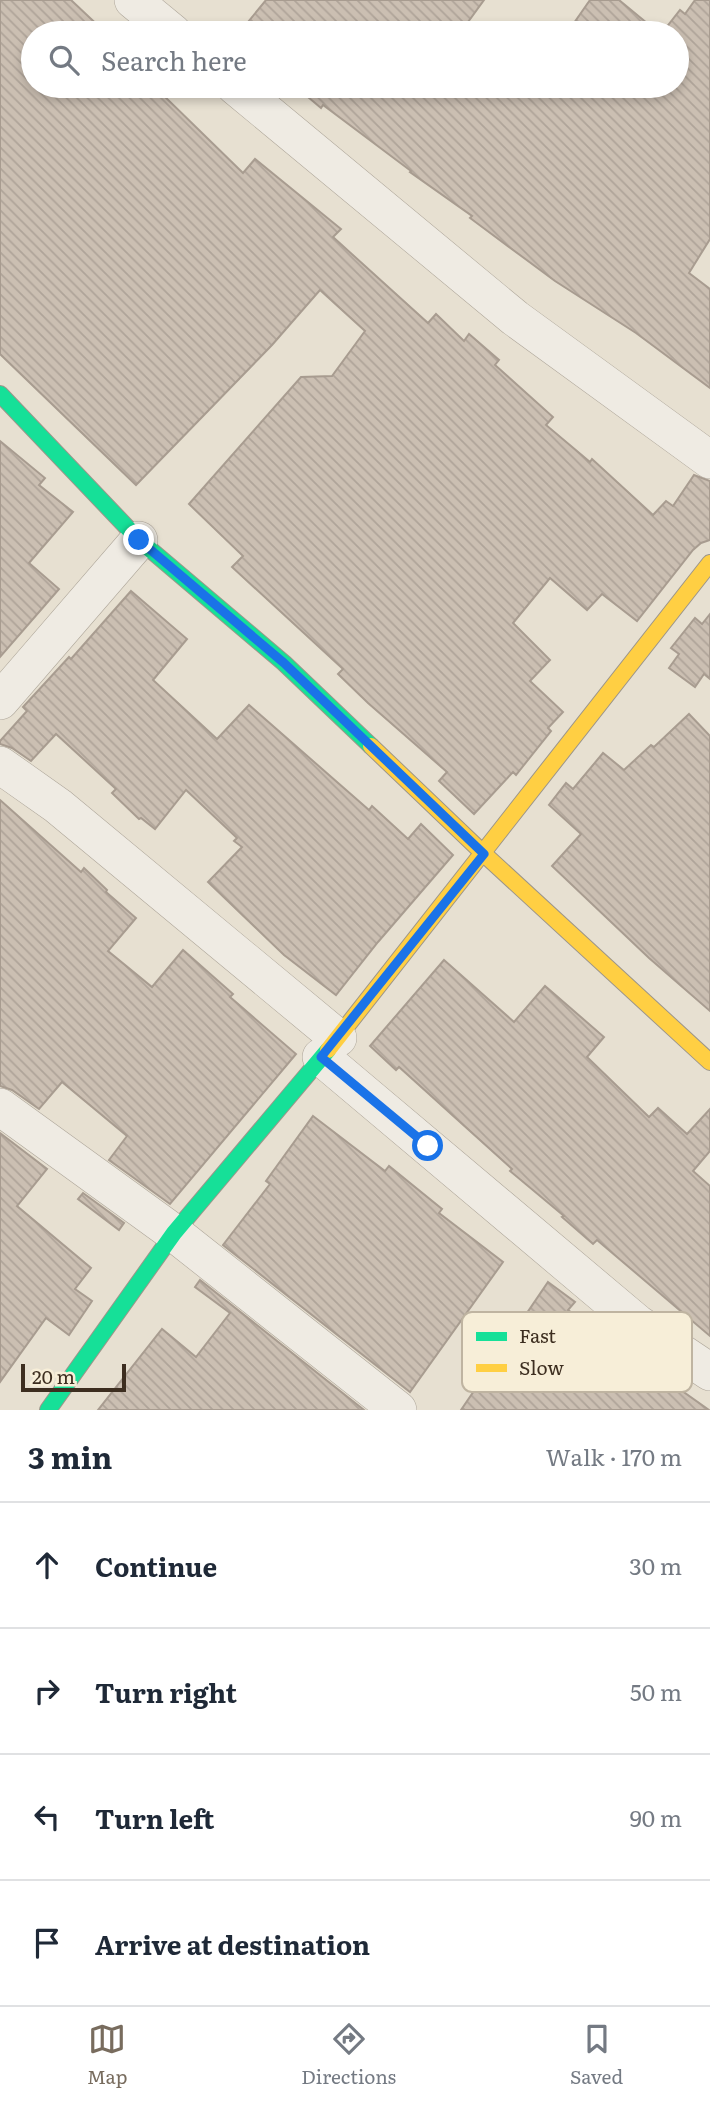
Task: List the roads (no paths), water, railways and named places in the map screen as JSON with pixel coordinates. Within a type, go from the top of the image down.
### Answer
[{"type":"main road","points":[[0,394],[139,540],[284,663],[484,854],[710,1062]]},
{"type":"main road","points":[[57,1407],[174,1233],[329,1047],[484,854],[710,562]]},
{"type":"street","points":[[133,0],[158,21]]},
{"type":"street","points":[[249,98],[515,318],[710,460]]},
{"type":"street","points":[[0,701],[139,540]]},
{"type":"street","points":[[0,765],[58,806],[625,1312]]},
{"type":"street","points":[[0,1107],[174,1233],[398,1410]]},
{"type":"street","points":[[692,1360],[710,1372]]}]
